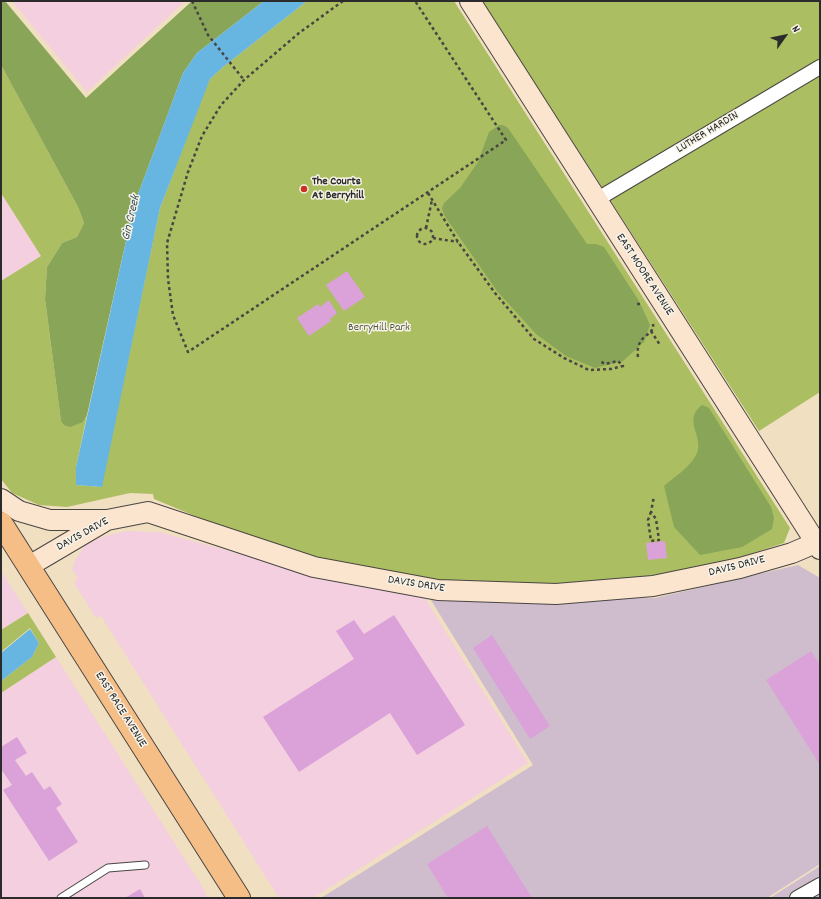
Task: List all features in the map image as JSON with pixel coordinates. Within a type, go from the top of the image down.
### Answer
[{"type":"main road","name":"EAST RACE AVENUE","points":[[1,523],[239,898]]},
{"type":"street","name":"EAST MOORE AVENUE","points":[[470,1],[596,200],[819,544]]},
{"type":"street","name":"LUTHER HARDIN","points":[[596,200],[820,67]]},
{"type":"street","points":[[1,499],[20,511],[50,520],[107,520]]},
{"type":"street","name":"DAVIS DRIVE","points":[[29,566],[107,520],[148,512],[314,567],[438,590],[556,594],[652,586],[740,568],[819,544]]},
{"type":"street","points":[[798,898],[820,884]]},
{"type":"lane","points":[[61,898],[108,868],[145,865]]},
{"type":"path","points":[[192,1],[208,35],[244,80]]},
{"type":"path","points":[[343,1],[299,33],[244,80],[221,105],[202,136],[188,172],[167,243],[168,279],[173,315],[188,352],[506,140],[415,1]]},
{"type":"path","points":[[428,193],[458,242],[495,293],[534,339],[564,358],[589,370],[611,369],[624,366],[618,361],[605,364],[600,361]]},
{"type":"path","points":[[426,228],[432,200]]},
{"type":"path","points":[[426,228],[419,231],[417,239],[419,242],[427,244],[433,238]]},
{"type":"path","points":[[426,228],[430,230],[433,238]]},
{"type":"path","points":[[433,238],[458,242]]},
{"type":"path","points":[[637,304],[642,304],[644,307]]},
{"type":"path","points":[[638,357],[638,344],[641,339],[654,327],[652,321]]},
{"type":"path","points":[[651,331],[660,345]]},
{"type":"path","points":[[651,512],[656,519],[659,541],[651,542],[648,520],[654,496]]},
{"type":"shaded area","points":[[12,1],[185,1],[87,92]]},
{"type":"shaded area","points":[[1,193],[41,256],[1,281]]},
{"type":"shaded area","points":[[126,531],[159,532],[297,569],[424,597],[528,763],[313,898],[279,898],[101,616],[96,618],[74,583],[77,580],[76,574],[72,571],[75,560],[86,544],[105,536]]},
{"type":"shaded area","points":[[798,565],[820,578],[820,864],[767,898],[321,898],[533,765],[429,597],[474,599],[655,598]]},
{"type":"shaded area","points":[[1,571],[28,613],[1,630]]},
{"type":"shaded area","points":[[56,657],[205,891],[207,898],[1,898],[1,693]]},
{"type":"shaded area","points":[[820,866],[820,898],[770,898]]},
{"type":"green space","points":[[1,1],[5,1],[86,98],[192,1],[264,1],[197,53],[183,73],[134,205],[87,415],[83,422],[70,427],[64,425],[61,421],[45,299],[47,267],[62,243],[77,237],[84,223],[78,207],[1,65]]},
{"type":"green space","name":"BerryHill Park","points":[[307,1],[454,1],[790,528],[784,543],[722,563],[643,577],[548,584],[448,582],[337,564],[236,533],[154,499],[153,494],[130,493],[67,507],[39,505],[12,493],[1,479],[1,281],[41,256],[1,193],[1,65],[78,207],[84,223],[77,237],[62,243],[47,267],[45,299],[61,421],[83,422],[87,415],[76,467],[77,485],[101,487],[160,208],[203,95],[210,79],[223,67]]},
{"type":"green space","points":[[482,1],[820,1],[820,392],[759,431]]},
{"type":"green space","points":[[499,125],[503,125],[508,128],[587,244],[596,244],[604,247],[639,301],[650,325],[644,342],[623,361],[595,368],[566,356],[536,334],[497,291],[444,215],[442,208],[444,203],[460,188],[478,162],[489,132]]},
{"type":"green space","points":[[702,405],[709,408],[771,507],[774,518],[772,529],[742,547],[700,555],[674,527],[664,486],[691,463],[697,453],[698,440],[693,422],[696,411]]},
{"type":"green space","points":[[28,613],[56,657],[1,693],[1,681],[32,657],[39,643],[30,628],[1,652],[1,630]]},
{"type":"water","name":"Gin Creek","points":[[264,1],[307,1],[223,67],[210,79],[160,208],[102,487],[76,485],[76,467],[134,205],[183,73],[197,53]]},
{"type":"water","points":[[30,629],[39,643],[32,657],[1,681],[1,653]]},
{"type":"building","points":[[347,271],[365,297],[344,311],[326,285]]},
{"type":"building","points":[[329,300],[337,313],[330,319],[331,321],[309,336],[297,318],[318,304],[320,307]]},
{"type":"building","points":[[665,541],[667,558],[648,560],[646,543]]},
{"type":"building","points":[[394,615],[465,725],[417,755],[390,713],[299,772],[263,717],[354,659],[336,631],[354,620],[364,634]]},
{"type":"building","points":[[492,635],[550,726],[530,739],[473,648]]},
{"type":"building","points":[[811,651],[820,665],[820,765],[766,680]]},
{"type":"building","points":[[17,737],[27,753],[15,760],[26,776],[32,772],[44,790],[50,786],[62,804],[56,808],[78,842],[49,861],[3,790],[12,785],[1,769],[1,747]]},
{"type":"building","points":[[487,826],[532,898],[448,898],[427,864]]},
{"type":"building","points":[[140,889],[145,898],[125,898]]},
{"type":"place","name":"The Courts At Berryhill","points":[[304,189]]}]
